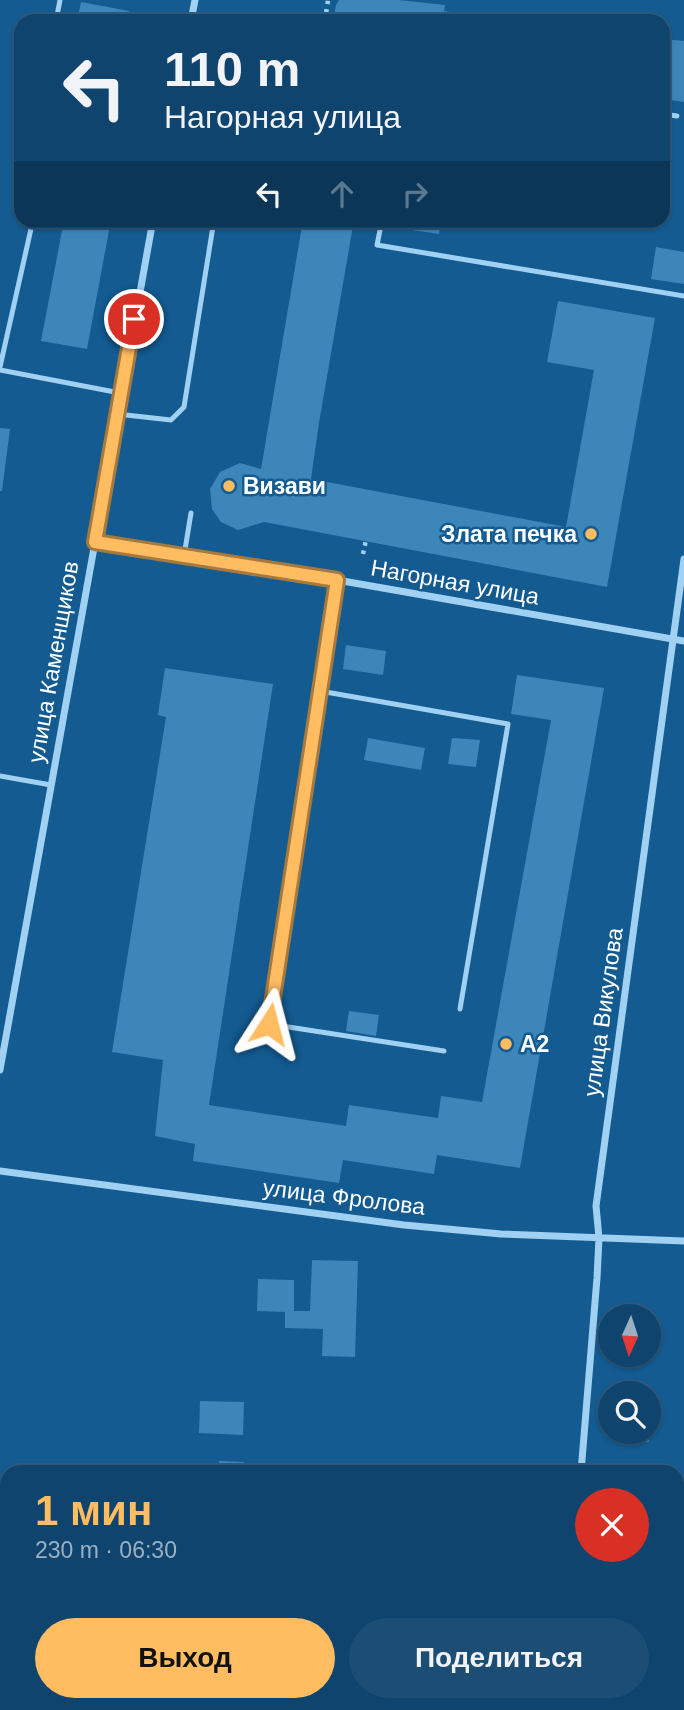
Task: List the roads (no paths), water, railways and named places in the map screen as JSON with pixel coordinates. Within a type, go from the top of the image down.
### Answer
[{"type":"street","name":"улица Каменщиков","points":[[0,1070],[151,228]]},
{"type":"street","name":"Нагорная улица","points":[[95,542],[337,580],[684,641]]},
{"type":"street","name":"улица Викулова","points":[[582,1465],[599,1238],[596,1206],[684,559]]},
{"type":"street","name":"улица Фролова","points":[[0,1171],[404,1225],[501,1234],[684,1241]]},
{"type":"lane","points":[[670,115],[677,116]]},
{"type":"lane","points":[[31,228],[0,369],[120,393]]},
{"type":"lane","points":[[117,414],[171,419],[184,407],[213,228]]},
{"type":"lane","points":[[380,228],[377,245],[684,296]]},
{"type":"lane","points":[[184,556],[191,513]]},
{"type":"lane","points":[[337,580],[269,1024],[444,1051]]},
{"type":"lane","points":[[320,691],[508,724],[460,1009]]},
{"type":"lane","points":[[0,776],[51,785]]},
{"type":"place","name":"Визави","points":[[229,486]]},
{"type":"place","name":"Злата печка","points":[[591,534]]},
{"type":"place","name":"А2","points":[[506,1044]]}]
